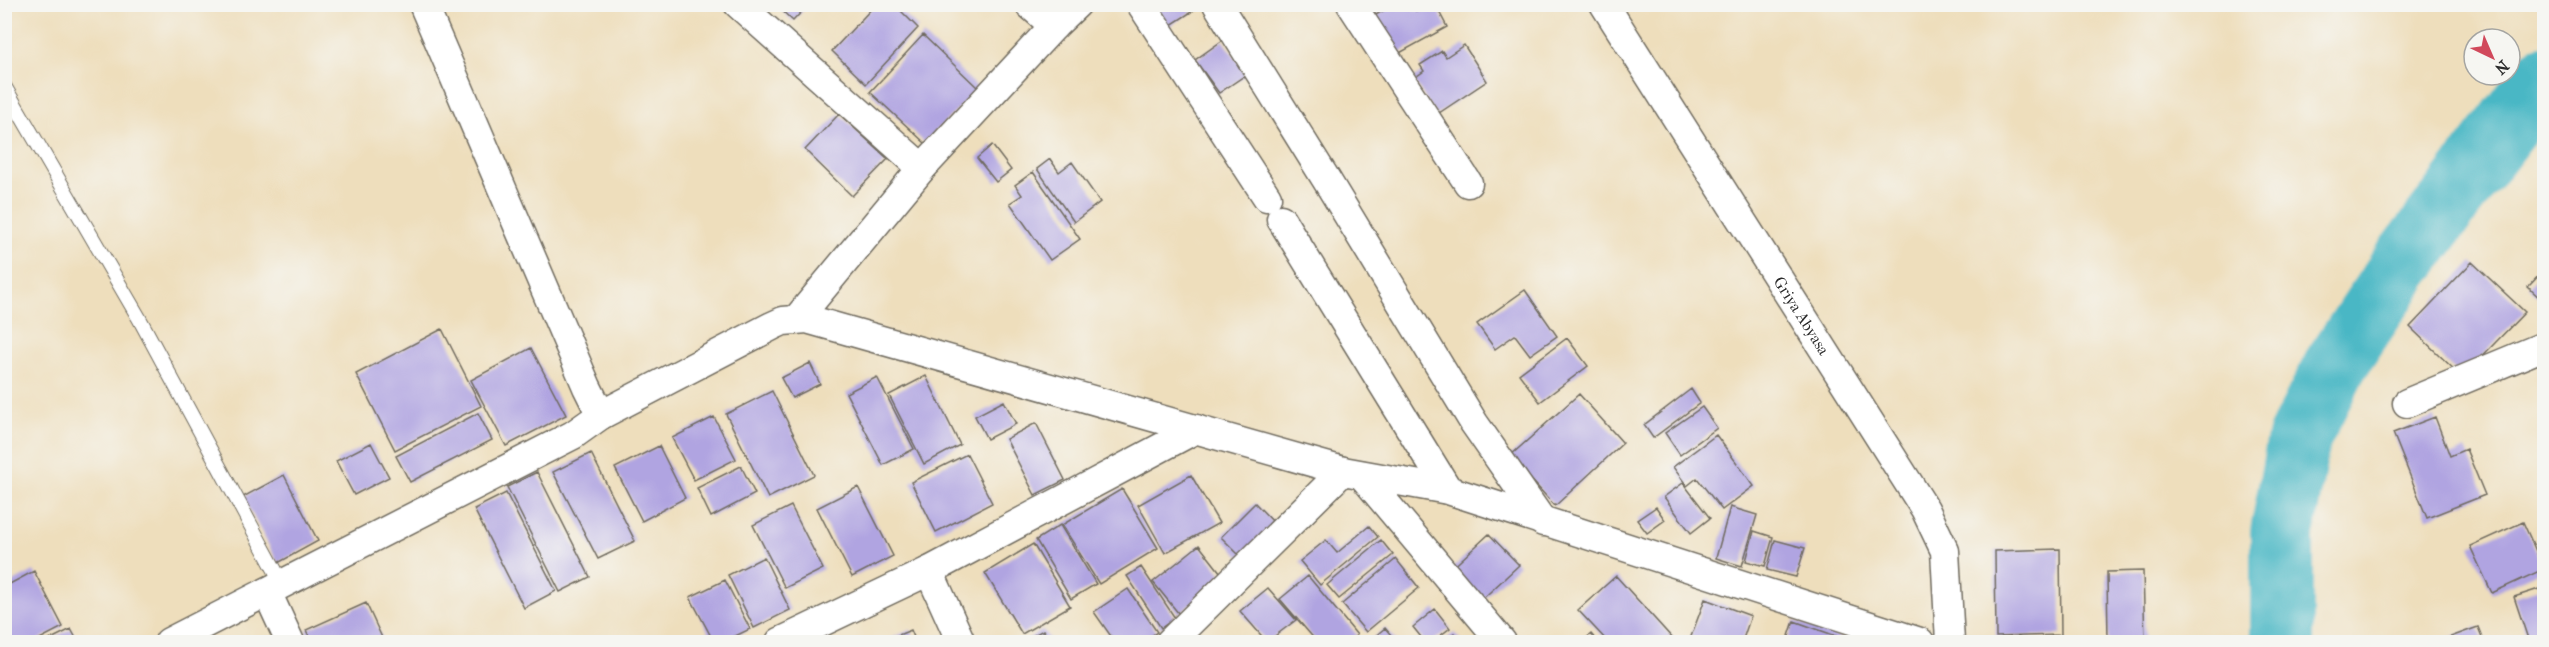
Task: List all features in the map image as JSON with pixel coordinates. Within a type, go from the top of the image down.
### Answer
[{"type":"street","points":[[423,4],[586,387],[601,415]]},
{"type":"street","points":[[738,4],[922,168]]},
{"type":"street","points":[[1029,4],[1054,26]]},
{"type":"street","points":[[797,319],[922,168],[1077,4]]},
{"type":"street","points":[[1142,4],[1274,208],[1448,490]]},
{"type":"street","points":[[1217,4],[1474,423],[1542,522]]},
{"type":"street","points":[[1351,4],[1468,183]]},
{"type":"street","name":"Griya Abyasa","points":[[1604,4],[1925,509],[1945,551],[1950,642]]},
{"type":"street","points":[[169,642],[573,435],[601,415],[772,326],[797,319],[816,321],[1353,473],[1448,490],[1920,642]]},
{"type":"street","points":[[2407,403],[2544,346]]},
{"type":"street","points":[[780,642],[929,571],[1196,429]]},
{"type":"street","points":[[1170,642],[1353,473]]},
{"type":"street","points":[[1353,473],[1502,642]]},
{"type":"street","points":[[929,571],[961,642]]},
{"type":"street","points":[[275,588],[290,642]]},
{"type":"lane","points":[[4,86],[139,318],[275,588]]},
{"type":"building","points":[[775,4],[809,4],[793,21]]},
{"type":"building","points":[[876,4],[894,4],[918,28],[866,84],[832,51]]},
{"type":"building","points":[[1154,4],[1193,4],[1196,9],[1168,27]]},
{"type":"building","points":[[1395,4],[1413,4],[1416,11],[1427,4],[1435,4],[1447,27],[1396,55],[1374,16]]},
{"type":"building","points":[[923,35],[978,88],[925,143],[870,92]]},
{"type":"building","points":[[1223,40],[1247,74],[1219,93],[1195,60]]},
{"type":"building","points":[[1464,45],[1487,81],[1436,115],[1413,79],[1424,71],[1420,65],[1442,51],[1446,57]]},
{"type":"building","points":[[839,114],[888,159],[852,196],[805,150]]},
{"type":"building","points":[[992,145],[1011,170],[996,182],[977,158]]},
{"type":"building","points":[[1050,159],[1059,172],[1072,162],[1100,202],[1074,222],[1037,169]]},
{"type":"building","points":[[1033,172],[1080,239],[1050,260],[1010,203],[1022,195],[1015,185]]},
{"type":"building","points":[[2472,262],[2525,312],[2462,377],[2410,327]]},
{"type":"building","points":[[2544,270],[2544,302],[2528,287]]},
{"type":"building","points":[[1525,290],[1557,336],[1530,355],[1515,335],[1495,349],[1477,324]]},
{"type":"building","points":[[442,329],[481,406],[395,450],[356,374]]},
{"type":"building","points":[[1567,338],[1588,366],[1540,402],[1519,374]]},
{"type":"building","points":[[531,348],[566,415],[506,446],[471,380]]},
{"type":"building","points":[[810,363],[820,384],[792,398],[781,378]]},
{"type":"building","points":[[926,376],[960,445],[924,464],[889,395]]},
{"type":"building","points":[[877,377],[914,449],[883,465],[846,393]]},
{"type":"building","points":[[1691,389],[1700,403],[1653,438],[1644,425]]},
{"type":"building","points":[[772,391],[814,475],[768,498],[726,414]]},
{"type":"building","points":[[1579,394],[1623,443],[1555,506],[1510,456]]},
{"type":"building","points":[[1004,401],[1016,424],[987,439],[975,416]]},
{"type":"building","points":[[1702,407],[1717,428],[1680,455],[1665,433]]},
{"type":"building","points":[[478,413],[492,440],[410,482],[396,456]]},
{"type":"building","points":[[714,417],[736,459],[694,480],[672,438]]},
{"type":"building","points":[[2435,417],[2450,456],[2466,449],[2485,495],[2427,518],[2393,433]]},
{"type":"building","points":[[1036,423],[1065,480],[1035,495],[1006,439]]},
{"type":"building","points":[[1716,435],[1754,486],[1722,510],[1697,478],[1687,486],[1673,467]]},
{"type":"building","points":[[371,443],[389,477],[354,495],[336,461]]},
{"type":"building","points":[[659,446],[685,498],[642,521],[615,468]]},
{"type":"building","points":[[591,453],[635,541],[598,559],[553,472]]},
{"type":"building","points":[[967,454],[992,503],[936,532],[911,482]]},
{"type":"building","points":[[741,466],[755,494],[711,517],[697,488]]},
{"type":"building","points":[[537,472],[590,577],[560,592],[507,487]]},
{"type":"building","points":[[284,475],[318,541],[278,563],[243,497]]},
{"type":"building","points":[[1191,475],[1219,523],[1165,553],[1138,505]]},
{"type":"building","points":[[1683,483],[1710,518],[1691,533],[1664,497]]},
{"type":"building","points":[[858,487],[893,556],[852,577],[817,508]]},
{"type":"building","points":[[1122,489],[1158,548],[1099,584],[1062,525]]},
{"type":"building","points":[[506,493],[556,591],[524,608],[474,509]]},
{"type":"building","points":[[1255,503],[1277,526],[1243,559],[1221,537]]},
{"type":"building","points":[[791,506],[823,569],[785,588],[753,525]]},
{"type":"building","points":[[1656,507],[1665,520],[1647,533],[1637,520]]},
{"type":"building","points":[[1730,507],[1757,515],[1742,566],[1716,558]]},
{"type":"building","points":[[2523,522],[2544,569],[2492,593],[2470,546]]},
{"type":"building","points":[[1060,525],[1096,584],[1071,599],[1036,540]]},
{"type":"building","points":[[1369,526],[1378,537],[1320,585],[1300,561],[1326,540],[1337,553]]},
{"type":"building","points":[[1754,531],[1773,537],[1765,566],[1746,561]]},
{"type":"building","points":[[1489,534],[1519,565],[1476,605],[1446,574]]},
{"type":"building","points":[[1381,540],[1393,555],[1339,599],[1327,585]]},
{"type":"building","points":[[1775,540],[1805,548],[1796,577],[1767,570]]},
{"type":"building","points":[[1033,544],[1070,606],[1022,634],[985,573]]},
{"type":"building","points":[[1199,545],[1224,577],[1179,614],[1153,582]]},
{"type":"building","points":[[2060,549],[2061,635],[1996,637],[1995,551]]},
{"type":"building","points":[[764,557],[790,610],[754,628],[728,575]]},
{"type":"building","points":[[1396,559],[1419,588],[1366,632],[1342,604]]},
{"type":"building","points":[[1141,567],[1175,618],[1161,628],[1127,576]]},
{"type":"building","points":[[34,571],[63,627],[34,642],[4,642],[4,587]]},
{"type":"building","points":[[2143,571],[2145,642],[2108,642],[2107,572]]},
{"type":"building","points":[[1308,576],[1357,635],[1348,642],[1317,642],[1280,599]]},
{"type":"building","points":[[1616,576],[1673,639],[1669,642],[1608,642],[1578,610]]},
{"type":"building","points":[[725,580],[750,629],[723,642],[714,642],[690,597]]},
{"type":"building","points":[[1268,588],[1296,620],[1267,642],[1240,611]]},
{"type":"building","points":[[2542,588],[2544,642],[2529,642],[2514,597]]},
{"type":"building","points":[[1128,589],[1157,632],[1142,642],[1115,642],[1094,612]]},
{"type":"building","points":[[1705,599],[1751,616],[1742,642],[1689,642]]},
{"type":"building","points":[[366,603],[384,642],[312,642],[306,630]]},
{"type":"building","points":[[1435,609],[1450,628],[1432,642],[1425,642],[1413,627]]},
{"type":"building","points":[[1794,621],[1853,642],[1787,642]]},
{"type":"building","points":[[2478,627],[2484,642],[2437,642]]},
{"type":"building","points":[[1385,628],[1397,642],[1368,642]]},
{"type":"building","points":[[71,629],[78,642],[45,642]]},
{"type":"building","points":[[911,630],[916,642],[881,642]]},
{"type":"building","points":[[1043,630],[1051,642],[1022,642]]},
{"type":"building","points":[[1454,633],[1462,642],[1443,642]]},
{"type":"building","points":[[1591,634],[1598,642],[1582,642]]},
{"type":"building","points":[[928,637],[931,642],[916,642]]},
{"type":"waterway","points":[[2282,642],[2282,533],[2299,438],[2336,364],[2400,268],[2544,77]]}]
